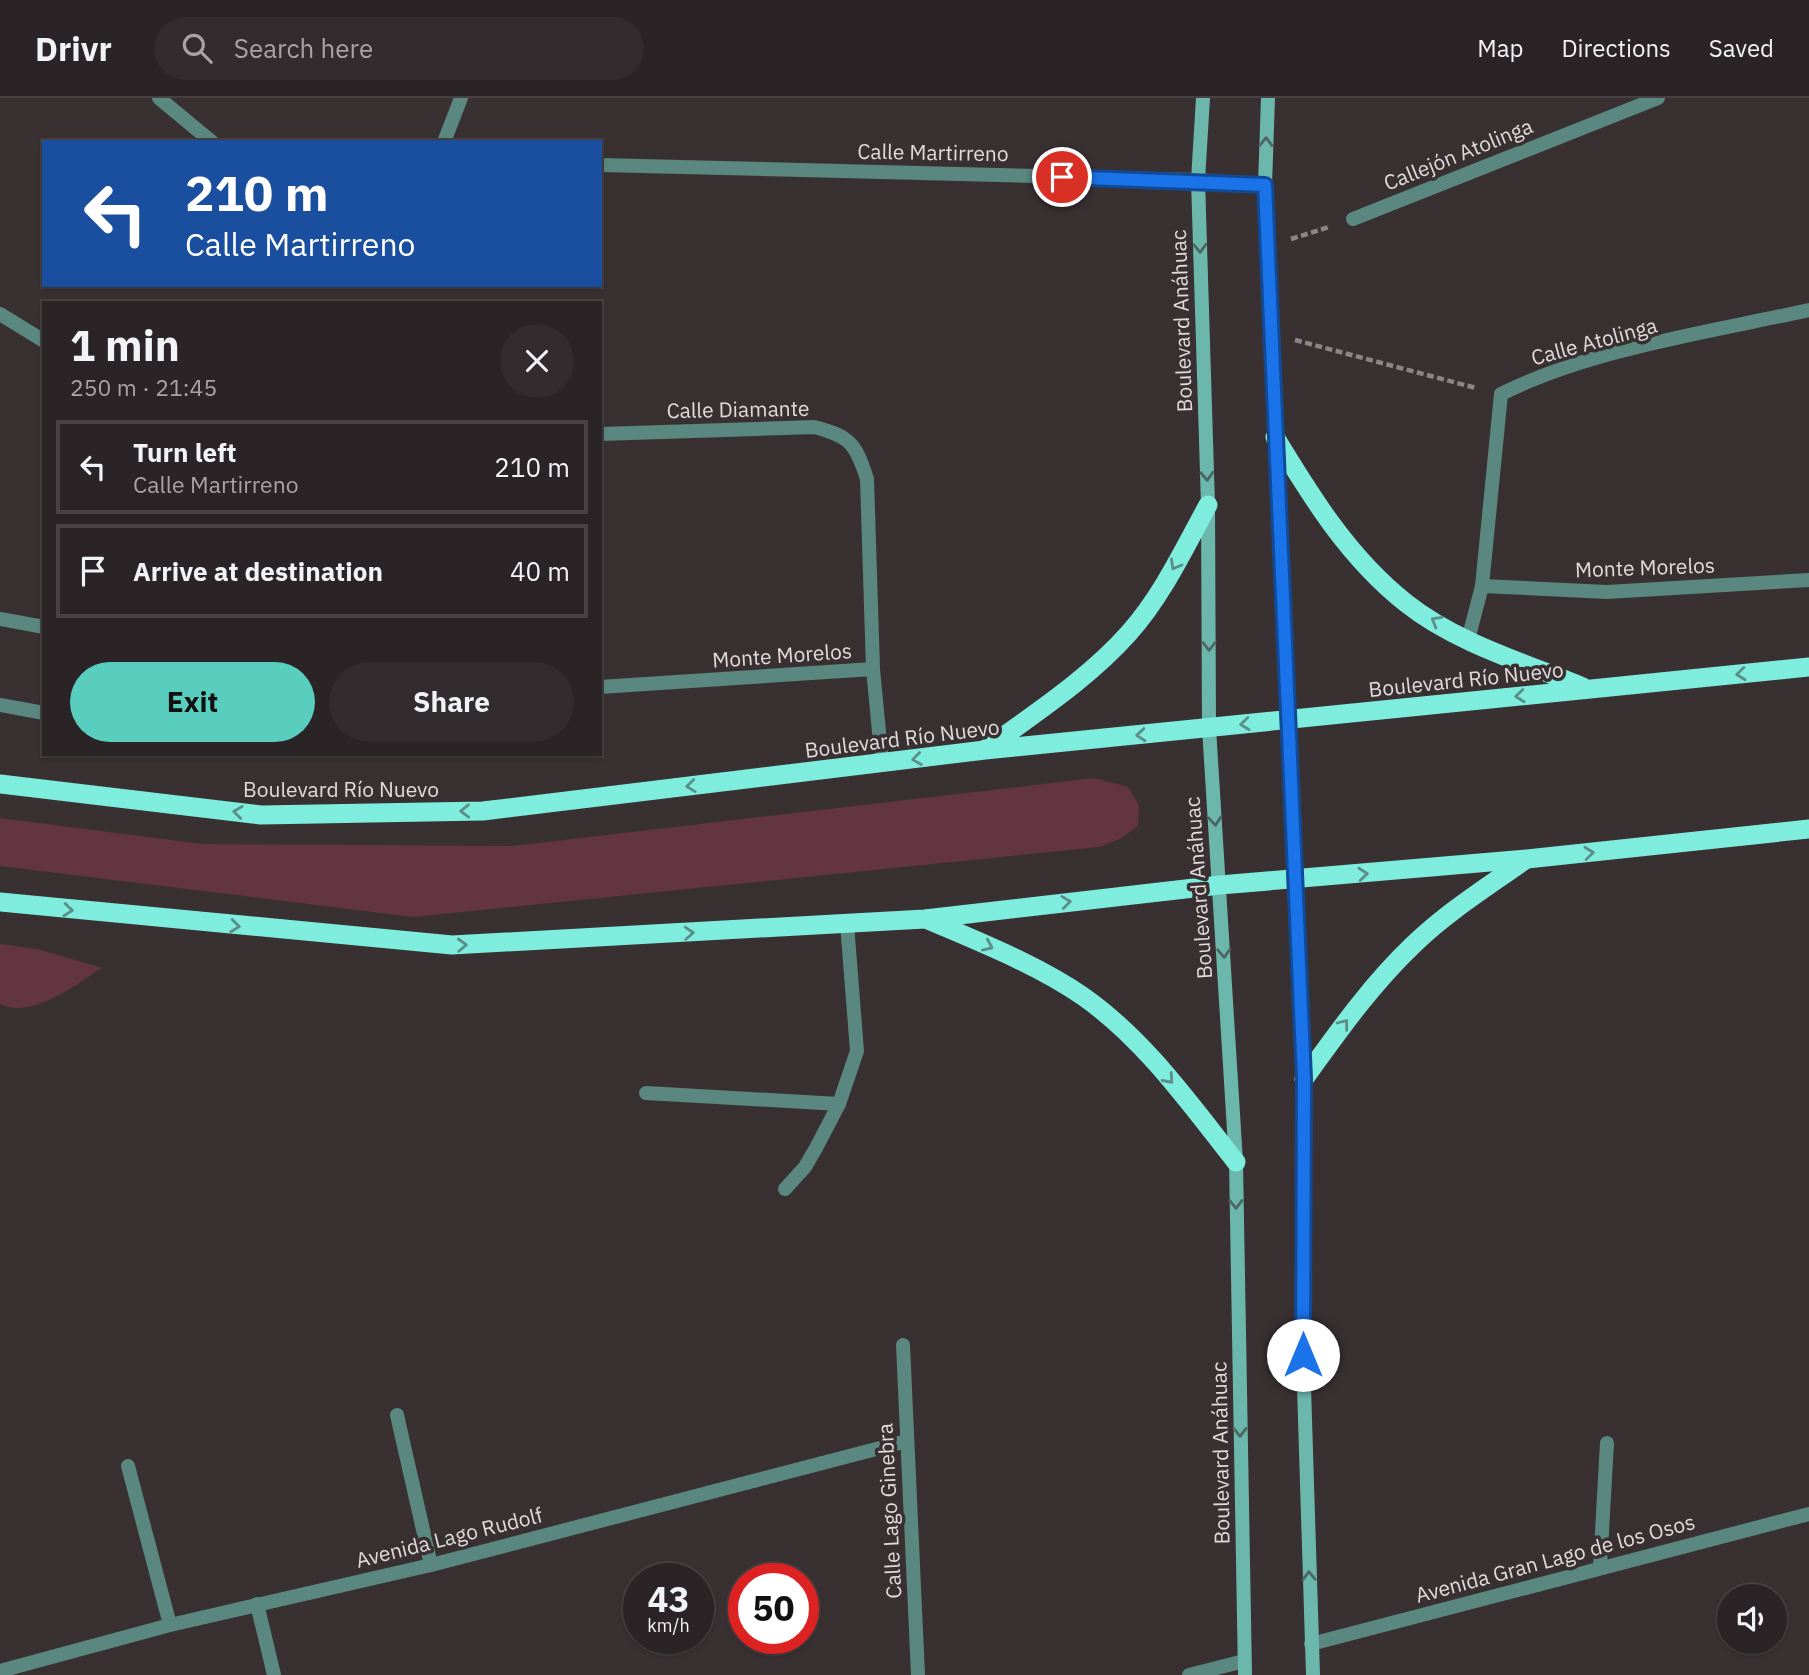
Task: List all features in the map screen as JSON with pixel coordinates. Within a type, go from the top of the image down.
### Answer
[{"type":"highway","points":[[1275,437],[1319,509],[1355,555],[1407,604],[1468,640],[1588,689]]},
{"type":"highway","points":[[985,750],[1057,698],[1129,633],[1175,567],[1208,505]]},
{"type":"highway","name":"Boulevard Río Nuevo","points":[[0,784],[261,815],[469,811],[985,750],[1809,667]]},
{"type":"highway","points":[[0,902],[452,946],[925,919],[1220,884],[1295,880],[1527,859],[1809,829]]},
{"type":"highway","points":[[1304,1079],[1372,988],[1413,944],[1457,907],[1527,859]]},
{"type":"highway","points":[[925,919],[1020,960],[1084,997],[1134,1039],[1236,1162]]},
{"type":"main road","name":"Boulevard Anáhuac","points":[[1203,98],[1198,180],[1208,505],[1209,728],[1236,1162],[1245,1668]]},
{"type":"main road","points":[[1268,98],[1265,185],[1267,248],[1304,1079],[1303,1355],[1313,1675]]},
{"type":"street","points":[[159,98],[210,140]]},
{"type":"street","points":[[445,140],[461,98]]},
{"type":"street","name":"Callejón Atolinga","points":[[1353,219],[1658,98]]},
{"type":"street","name":"Calle Martirreno","points":[[602,165],[1198,180],[1265,185]]},
{"type":"street","name":"Calle Atolinga","points":[[1501,394],[1535,377],[1597,358],[1809,310]]},
{"type":"street","points":[[0,314],[42,340]]},
{"type":"street","points":[[1468,640],[1482,586],[1501,394]]},
{"type":"street","name":"Calle Diamante","points":[[602,434],[814,427],[838,433],[857,449],[867,479],[873,670]]},
{"type":"street","name":"Monte Morelos","points":[[1482,586],[1607,592],[1809,580]]},
{"type":"street","points":[[0,619],[42,627]]},
{"type":"street","name":"Monte Morelos","points":[[602,687],[873,670],[882,763]]},
{"type":"street","points":[[0,705],[42,713]]},
{"type":"street","points":[[785,1188],[805,1167],[839,1104],[857,1051],[847,924]]},
{"type":"street","points":[[646,1093],[839,1104]]},
{"type":"street","name":"Calle Lago Ginebra","points":[[903,1345],[918,1675]]},
{"type":"street","points":[[397,1415],[431,1565]]},
{"type":"street","name":"Avenida Lago Rudolf","points":[[0,1671],[170,1625],[431,1565],[907,1441]]},
{"type":"street","points":[[1600,1567],[1607,1443]]},
{"type":"street","points":[[128,1466],[170,1625]]},
{"type":"street","name":"Avenida Gran Lago de los Osos","points":[[1311,1644],[1809,1514]]},
{"type":"street","points":[[257,1604],[274,1675]]},
{"type":"street","points":[[1189,1675],[1245,1668]]},
{"type":"path","points":[[1267,248],[1353,219]]},
{"type":"path","points":[[1271,334],[1501,394]]},
{"type":"shaded area","points":[[1094,778],[1128,787],[1139,805],[1138,826],[1120,839],[1099,847],[413,917],[0,866],[0,818],[202,844],[513,846]]},
{"type":"shaded area","points":[[0,944],[37,949],[102,968],[53,998],[39,1004],[12,1008],[0,1004]]},
{"type":"route","points":[[1062,177],[1198,180],[1265,185],[1286,720],[1304,1079],[1303,1355]]}]
